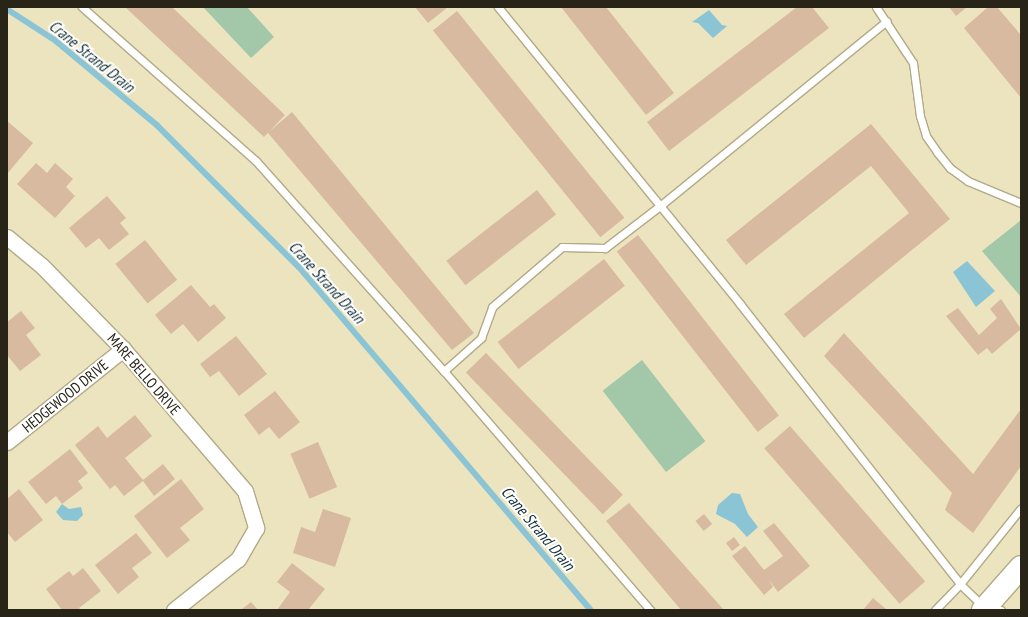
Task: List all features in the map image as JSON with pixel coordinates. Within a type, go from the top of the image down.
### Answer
[{"type":"main road","points":[[989,609],[1021,567]]},
{"type":"street","name":"MARE BELLO DRIVE","points":[[7,237],[42,266],[123,349],[245,491],[256,528],[238,559],[174,610]]},
{"type":"street","name":"HEDGEWOOD DRIVE","points":[[7,442],[123,349]]},
{"type":"lane","points":[[82,7],[256,161],[444,371],[650,610]]},
{"type":"lane","points":[[498,7],[661,206],[960,584],[989,609]]},
{"type":"lane","points":[[876,7],[913,63],[920,116],[926,136],[937,152],[950,168],[968,181],[1021,203]]},
{"type":"lane","points":[[444,371],[481,338],[492,307],[562,247],[604,248],[661,206],[887,22]]},
{"type":"lane","points":[[936,610],[960,584],[1021,508]]},
{"type":"green space","points":[[203,7],[247,7],[274,37],[251,58]]},
{"type":"green space","points":[[1021,220],[1021,297],[982,251]]},
{"type":"green space","points":[[642,360],[705,441],[666,472],[603,391]]},
{"type":"water","points":[[709,10],[722,25],[727,26],[713,38],[698,23],[692,22]]},
{"type":"water","points":[[967,261],[995,291],[976,307],[953,272]]},
{"type":"water","points":[[732,493],[740,494],[748,514],[758,527],[747,537],[735,524],[716,514],[718,505]]},
{"type":"water","points":[[62,504],[69,509],[81,507],[83,515],[77,521],[63,520],[56,512]]},
{"type":"building","points":[[125,7],[172,7],[285,115],[270,131],[292,112],[474,333],[452,350],[268,133],[264,137]]},
{"type":"building","points":[[415,7],[448,7],[428,23]]},
{"type":"building","points":[[561,7],[606,7],[674,93],[646,115]]},
{"type":"building","points":[[797,7],[812,7],[829,28],[669,151],[647,122]]},
{"type":"building","points":[[949,7],[967,7],[956,16]]},
{"type":"building","points":[[988,7],[997,7],[1021,35],[1021,98],[964,28]]},
{"type":"building","points":[[457,11],[624,218],[600,237],[433,31]]},
{"type":"building","points":[[7,121],[33,143],[7,174]]},
{"type":"building","points":[[871,124],[950,219],[804,338],[784,314],[909,213],[871,166],[746,265],[726,240]]},
{"type":"building","points":[[36,163],[47,173],[55,163],[73,179],[66,187],[75,196],[55,218],[17,184]]},
{"type":"building","points":[[537,190],[556,214],[465,285],[446,261]]},
{"type":"building","points":[[107,196],[126,218],[120,223],[129,234],[109,250],[99,238],[86,248],[69,228]]},
{"type":"building","points":[[638,235],[779,415],[758,432],[617,252]]},
{"type":"building","points":[[145,240],[177,280],[148,304],[115,264]]},
{"type":"building","points":[[604,259],[625,286],[519,369],[498,342]]},
{"type":"building","points":[[191,285],[210,307],[214,304],[226,318],[198,342],[183,324],[171,334],[155,315]]},
{"type":"building","points":[[1001,299],[1021,329],[992,354],[987,348],[978,355],[946,316],[958,308],[979,335],[997,318],[990,309]]},
{"type":"building","points":[[21,311],[35,328],[26,335],[41,355],[20,371],[7,355],[7,322]]},
{"type":"building","points":[[844,333],[973,474],[1021,409],[1021,466],[973,533],[945,510],[952,493],[824,356]]},
{"type":"building","points":[[236,336],[267,374],[239,396],[219,371],[210,377],[200,364]]},
{"type":"building","points":[[486,353],[623,495],[603,514],[466,372]]},
{"type":"building","points":[[275,391],[300,422],[279,439],[269,427],[259,435],[244,415]]},
{"type":"building","points":[[135,415],[152,436],[125,458],[143,480],[163,464],[175,479],[154,496],[143,481],[124,496],[115,485],[110,489],[75,445],[98,426],[107,438]]},
{"type":"building","points":[[790,426],[925,581],[899,604],[764,448]]},
{"type":"building","points":[[318,442],[337,487],[310,499],[290,454]]},
{"type":"building","points":[[70,449],[88,473],[78,481],[83,488],[62,504],[56,496],[46,504],[28,482]]},
{"type":"building","points":[[181,479],[204,509],[180,528],[190,540],[167,558],[134,516]]},
{"type":"building","points":[[19,489],[43,520],[15,542],[7,532],[7,499]]},
{"type":"building","points":[[629,503],[724,610],[681,610],[606,521]]},
{"type":"building","points":[[323,509],[351,518],[335,567],[293,553],[301,527],[315,532]]},
{"type":"building","points":[[704,514],[712,524],[704,531],[695,521]]},
{"type":"building","points":[[774,523],[810,566],[778,592],[769,580],[773,587],[764,595],[732,556],[745,546],[764,570],[783,556],[763,531]]},
{"type":"building","points":[[136,533],[152,553],[132,568],[139,577],[118,594],[95,565]]},
{"type":"building","points":[[734,537],[740,545],[732,551],[726,543]]},
{"type":"building","points":[[292,563],[325,589],[308,610],[277,610],[290,592],[277,582]]},
{"type":"building","points":[[83,568],[101,591],[79,608],[81,610],[62,610],[46,589],[69,571],[73,576]]},
{"type":"building","points":[[873,598],[887,610],[863,610]]},
{"type":"building","points":[[251,602],[258,610],[241,610]]},
{"type":"waterway","name":"Crane Strand Drain","points":[[7,9],[55,40],[157,125],[300,268],[591,610]]}]
